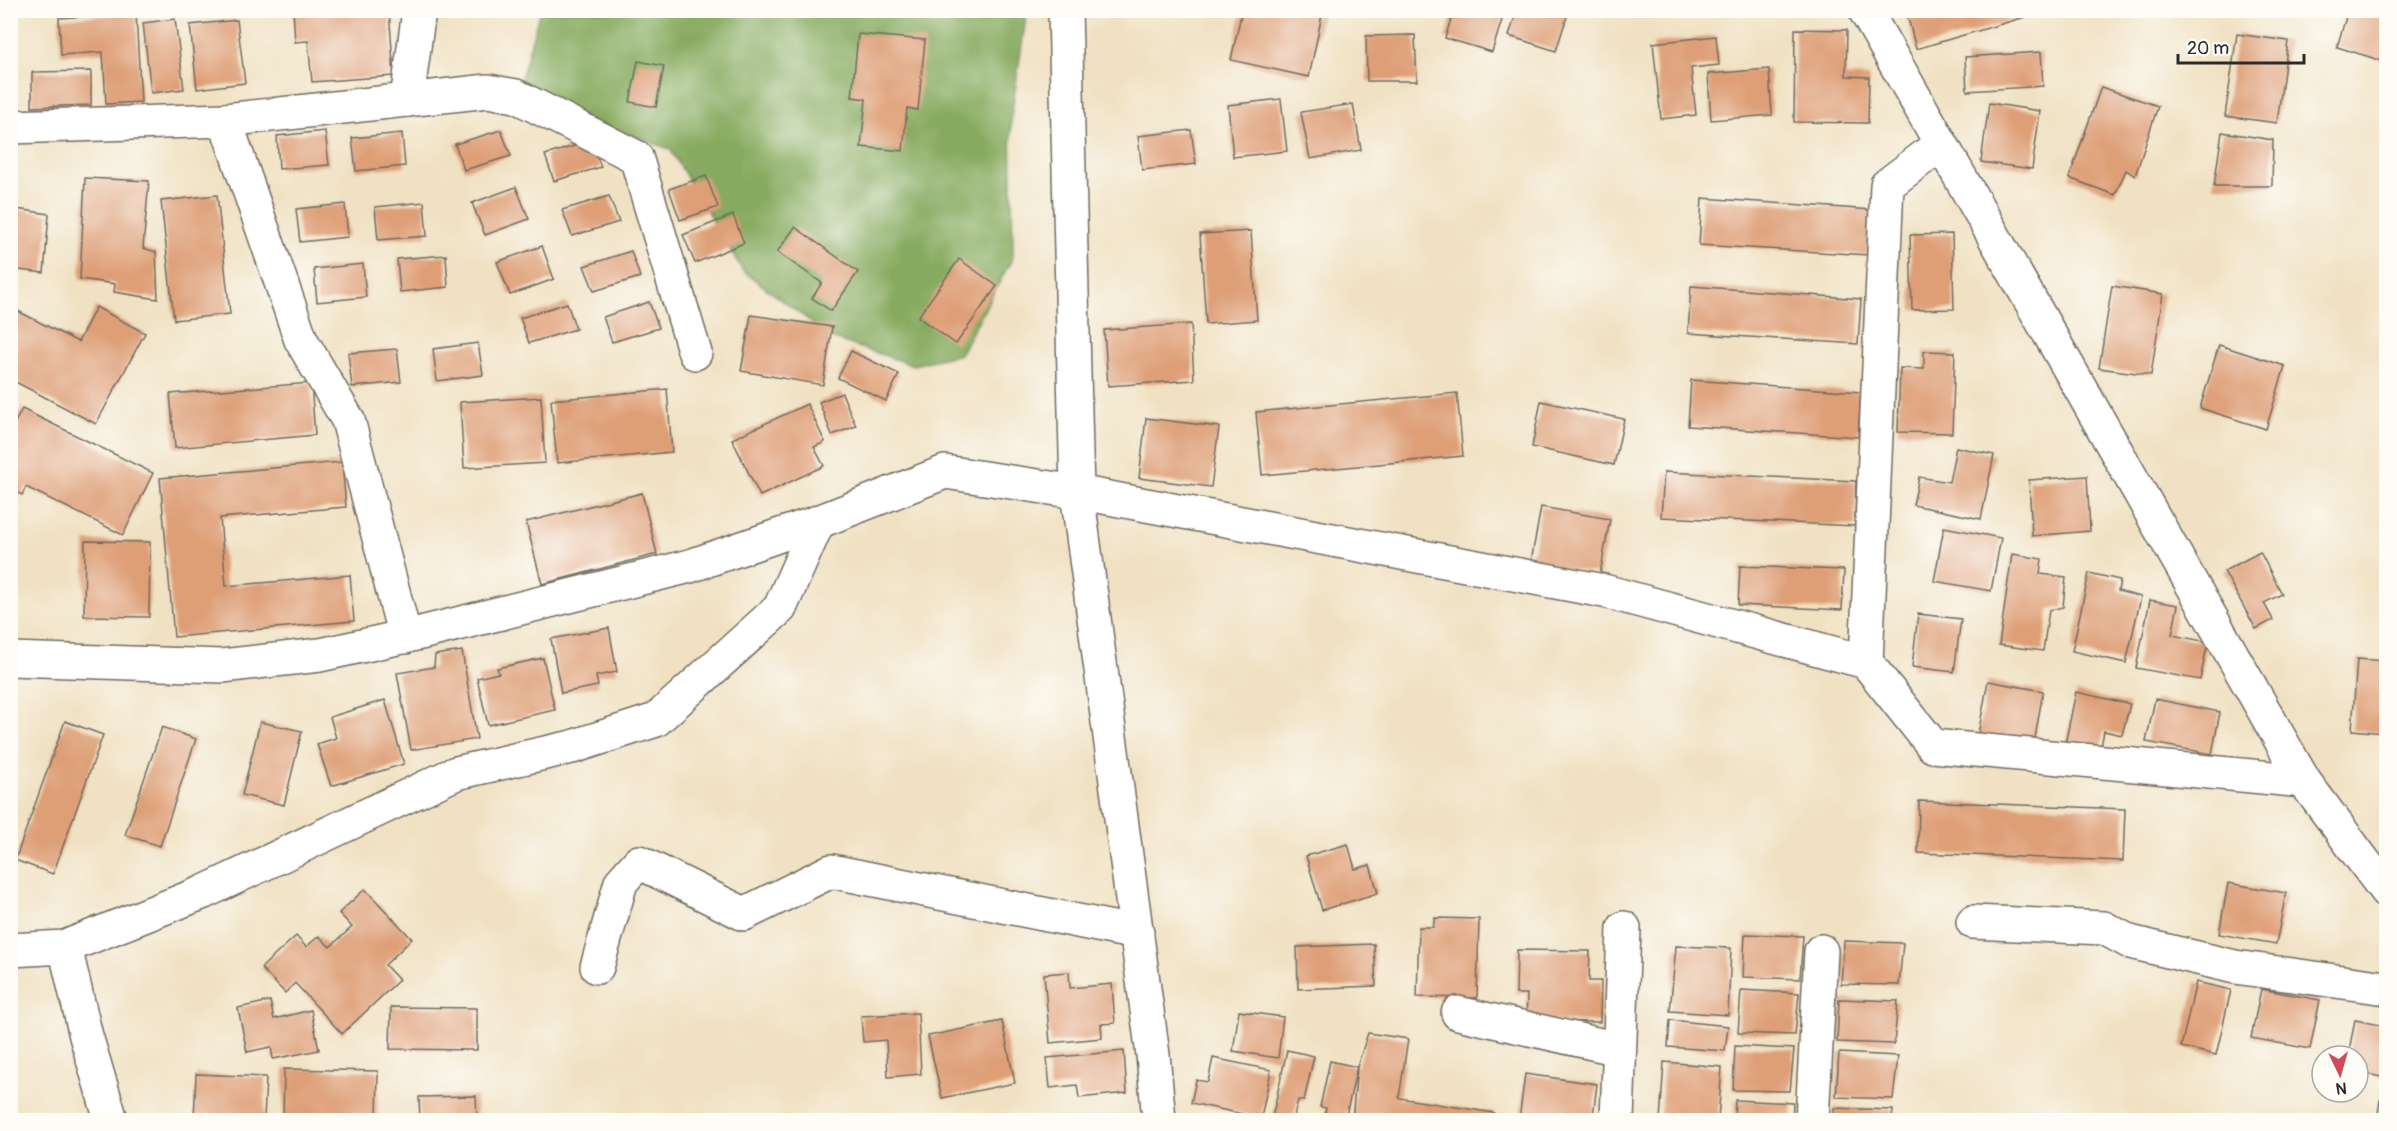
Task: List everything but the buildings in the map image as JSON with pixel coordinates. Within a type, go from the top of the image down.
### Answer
[{"type":"street","points":[[407,100],[419,10]]},
{"type":"street","points":[[1065,10],[1077,492],[1153,1055],[1159,1120]]},
{"type":"street","points":[[1865,10],[2304,781],[2386,891]]},
{"type":"street","points":[[10,128],[225,120],[488,91],[516,96],[636,157],[695,353]]},
{"type":"street","points":[[225,120],[301,340],[348,420],[405,637]]},
{"type":"street","points":[[1866,662],[1887,185],[1941,144]]},
{"type":"street","points":[[10,659],[222,666],[320,655],[405,637],[690,566],[818,522],[945,472],[1077,492],[1604,591],[1866,662],[1933,746],[2304,781]]},
{"type":"street","points":[[10,950],[65,947],[204,892],[456,773],[572,747],[656,720],[780,608],[818,522]]},
{"type":"street","points":[[597,967],[621,882],[639,862],[744,914],[831,871],[1137,933]]},
{"type":"street","points":[[1973,922],[2104,928],[2130,942],[2235,967],[2386,988]]},
{"type":"street","points":[[1617,1120],[1624,928]]},
{"type":"street","points":[[65,947],[86,1036],[111,1120]]},
{"type":"street","points":[[1812,1120],[1821,951]]},
{"type":"street","points":[[1458,1013],[1619,1049]]},
{"type":"green space","points":[[540,11],[1027,11],[1011,117],[1013,257],[960,354],[913,365],[834,339],[743,271],[670,149],[516,96]]}]
